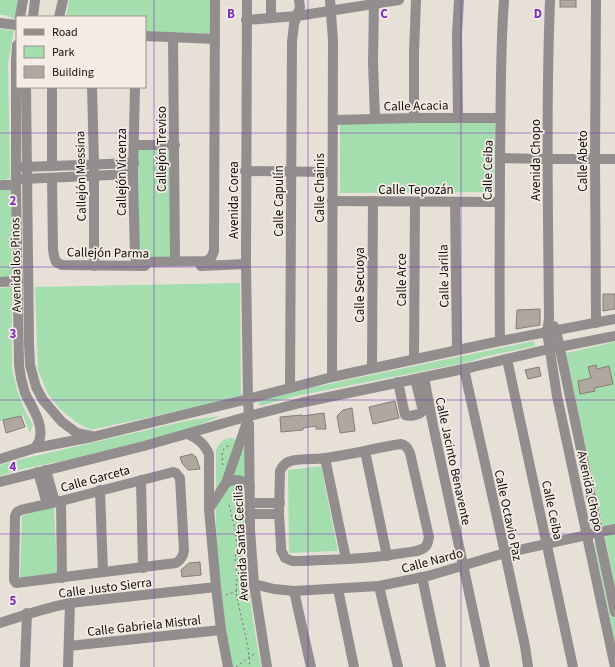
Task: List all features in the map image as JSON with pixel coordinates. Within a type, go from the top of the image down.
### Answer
[{"type":"street","points":[[20,16],[23,0]]},
{"type":"street","points":[[33,16],[35,0]]},
{"type":"street","points":[[59,16],[63,0]]},
{"type":"street","points":[[175,261],[206,261],[211,258],[214,251],[215,0]]},
{"type":"street","name":"Avenida Corea","points":[[247,0],[245,171],[248,399]]},
{"type":"street","points":[[270,0],[271,18]]},
{"type":"street","name":"Calle Capulín","points":[[290,388],[292,42],[293,28],[300,7],[299,0]]},
{"type":"street","points":[[246,20],[297,16],[330,5],[399,0]]},
{"type":"street","points":[[414,118],[414,38],[416,0]]},
{"type":"street","points":[[458,117],[457,35],[459,0]]},
{"type":"street","name":"Calle Ceiba","points":[[500,341],[499,202],[504,0]]},
{"type":"street","name":"Avenida Chopo","points":[[550,0],[548,50],[549,319],[552,331],[560,347],[615,612]]},
{"type":"street","name":"Calle Abeto","points":[[596,0],[596,323]]},
{"type":"street","points":[[373,2],[375,118]]},
{"type":"street","name":"Calle Chainis","points":[[330,5],[333,40],[332,377]]},
{"type":"street","points":[[0,23],[16,25]]},
{"type":"street","points":[[146,36],[215,39]]},
{"type":"street","name":"Callejón Treviso","points":[[173,37],[175,261]]},
{"type":"street","name":"Avenida los Pinos","points":[[16,61],[19,365],[20,377],[25,392],[41,429],[40,438],[35,448]]},
{"type":"street","name":"Avenida los Pinos","points":[[26,88],[30,366],[36,387],[43,400],[62,422],[77,433],[92,437]]},
{"type":"street","points":[[52,88],[52,166]]},
{"type":"street","name":"Callejón Messina","points":[[92,88],[94,266]]},
{"type":"street","name":"Callejón Vicenza","points":[[135,88],[133,174],[135,257],[138,261],[142,262],[175,261]]},
{"type":"street","name":"Calle Acacia","points":[[333,120],[458,117],[500,118]]},
{"type":"street","points":[[134,145],[174,145]]},
{"type":"street","points":[[500,158],[615,159]]},
{"type":"street","points":[[16,167],[134,163]]},
{"type":"street","points":[[245,171],[332,172]]},
{"type":"street","points":[[2,185],[27,179],[133,174]]},
{"type":"street","name":"Callejón Parma","points":[[52,178],[53,249],[56,262],[62,265],[175,266],[246,264]]},
{"type":"street","name":"Calle Tepozán","points":[[332,201],[499,202]]},
{"type":"street","name":"Calle Secuoya","points":[[372,368],[373,201]]},
{"type":"street","name":"Calle Arce","points":[[414,359],[415,202]]},
{"type":"street","name":"Calle Jarilla","points":[[455,202],[457,350]]},
{"type":"street","points":[[2,282],[18,281]]},
{"type":"street","points":[[0,459],[35,448],[92,437],[332,377],[500,341],[615,319]]},
{"type":"street","name":"Avenida Chopo","points":[[552,331],[549,349],[557,396],[615,667]]},
{"type":"street","points":[[0,482],[144,446],[300,403],[615,336]]},
{"type":"street","name":"Calle Ceiba","points":[[507,359],[573,667]]},
{"type":"street","name":"Calle Octavio Paz","points":[[464,369],[525,646],[528,667]]},
{"type":"street","points":[[398,382],[405,415],[408,416],[421,413],[423,411],[420,378]]},
{"type":"street","name":"Calle Jacinto Benavente","points":[[420,378],[485,667]]},
{"type":"street","points":[[25,392],[36,387]]},
{"type":"street","name":"Avenida Santa Cecilia","points":[[248,399],[250,514],[254,584],[267,667]]},
{"type":"street","points":[[209,509],[226,481],[249,416]]},
{"type":"street","name":"Avenida Santa Cecilia","points":[[188,434],[198,439],[209,454],[209,509],[217,598],[228,667]]},
{"type":"street","points":[[401,444],[404,445],[410,453],[429,538],[428,544],[425,548],[387,556],[346,559],[292,561],[285,558],[281,550],[279,514],[280,471],[282,466],[292,461],[325,458],[401,444]]},
{"type":"street","points":[[365,451],[387,556]]},
{"type":"street","points":[[325,458],[346,559]]},
{"type":"street","points":[[42,471],[54,502],[62,578],[143,568],[141,480]]},
{"type":"street","name":"Calle Garceta","points":[[62,578],[16,583],[14,580],[15,516],[17,512],[173,472],[180,478],[184,550],[182,557],[176,563],[143,568]]},
{"type":"street","points":[[226,481],[241,481],[250,487]]},
{"type":"street","points":[[100,490],[103,572]]},
{"type":"street","points":[[250,503],[280,503]]},
{"type":"street","points":[[250,514],[279,514]]},
{"type":"street","name":"Calle Nardo","points":[[254,584],[274,589],[294,591],[379,586],[422,577],[546,544],[615,529]]},
{"type":"street","points":[[422,577],[441,667]]},
{"type":"street","points":[[379,586],[398,667]]},
{"type":"street","name":"Calle Justo Sierra","points":[[0,623],[48,607],[70,603],[216,587]]},
{"type":"street","points":[[338,589],[354,667]]},
{"type":"street","points":[[294,591],[311,667]]},
{"type":"street","points":[[68,667],[70,603]]},
{"type":"street","points":[[25,667],[27,613]]},
{"type":"street","name":"Calle Gabriela Mistral","points":[[69,646],[221,630]]},
{"type":"path","points":[[226,481],[223,470],[223,452],[225,446],[228,445],[232,448]]},
{"type":"path","points":[[229,505],[237,545],[235,560],[237,575],[236,591],[248,647],[250,667]]},
{"type":"path","points":[[217,598],[254,584]]},
{"type":"path","points":[[235,667],[249,657]]},
{"type":"green space","points":[[0,0],[20,0],[16,20],[5,15],[0,15]]},
{"type":"green space","points":[[69,0],[211,0],[212,34],[146,31],[146,16],[66,16]]},
{"type":"green space","points":[[0,29],[14,30],[8,63],[10,179],[0,180]]},
{"type":"green space","points":[[340,123],[495,123],[494,192],[340,193]]},
{"type":"green space","points":[[138,150],[171,150],[172,257],[139,258]]},
{"type":"green space","points":[[12,188],[13,277],[0,279],[0,189]]},
{"type":"green space","points":[[240,283],[241,397],[91,430],[76,422],[60,409],[48,394],[38,370],[35,287]]},
{"type":"green space","points":[[12,287],[12,368],[17,390],[25,411],[33,425],[30,433],[23,415],[0,421],[0,288]]},
{"type":"green space","points":[[534,341],[535,346],[483,357],[469,362],[296,396],[260,406],[258,401],[300,390]]},
{"type":"green space","points":[[615,342],[615,525],[603,527],[566,353]]},
{"type":"green space","points":[[220,416],[191,429],[86,456],[23,469],[0,476],[0,465],[14,461],[190,420]]},
{"type":"green space","points":[[230,438],[240,442],[245,452],[245,539],[247,571],[255,635],[261,667],[232,667],[222,608],[216,536],[216,450],[221,442]]},
{"type":"green space","points":[[321,466],[338,551],[289,553],[288,470]]},
{"type":"green space","points":[[54,507],[57,573],[20,578],[22,516]]},
{"type":"green space","points":[[615,534],[615,587],[605,536]]},
{"type":"green space","points":[[598,542],[615,620],[615,642],[594,543]]},
{"type":"building","points":[[560,0],[576,0],[576,7],[560,7]]},
{"type":"building","points":[[603,294],[615,294],[615,309],[603,311]]},
{"type":"building","points":[[540,309],[540,325],[516,329],[517,310]]},
{"type":"building","points":[[596,365],[597,369],[609,366],[613,384],[594,388],[595,391],[580,394],[578,381],[591,378],[588,367]]},
{"type":"building","points":[[539,367],[541,376],[528,379],[525,370]]},
{"type":"building","points":[[395,401],[399,418],[373,424],[369,407]]},
{"type":"building","points":[[352,408],[355,431],[340,433],[337,416],[343,410]]},
{"type":"building","points":[[324,413],[326,429],[316,429],[316,426],[303,428],[303,430],[281,432],[280,417]]},
{"type":"building","points":[[21,416],[25,427],[6,433],[3,420]]},
{"type":"building","points":[[192,454],[196,457],[200,469],[188,470],[182,463],[180,457]]},
{"type":"building","points":[[200,562],[201,575],[182,577],[181,570],[189,563]]}]
